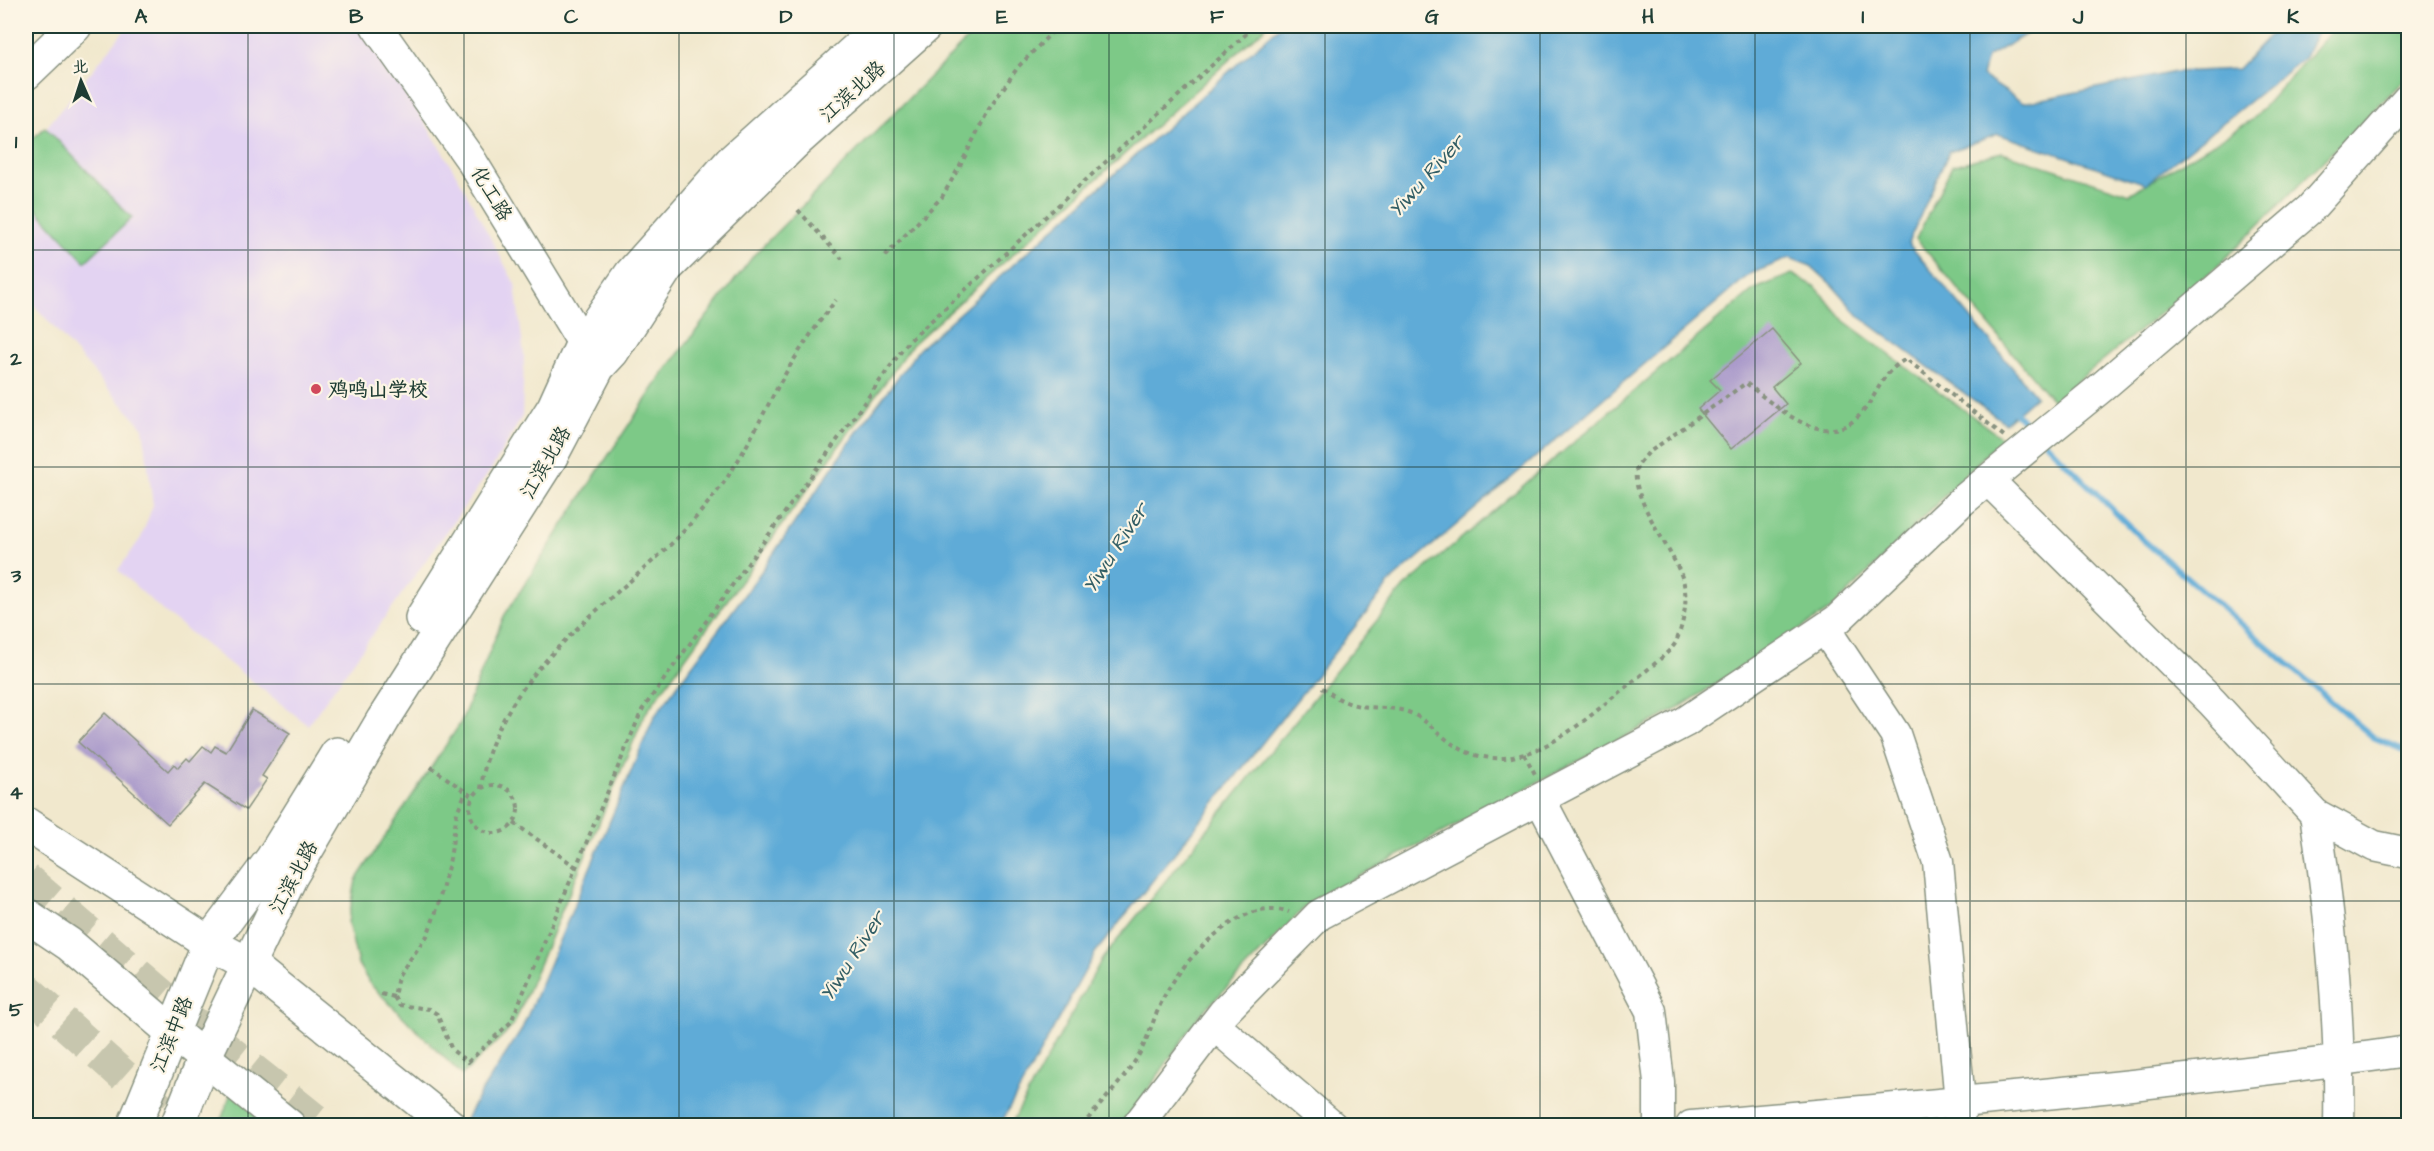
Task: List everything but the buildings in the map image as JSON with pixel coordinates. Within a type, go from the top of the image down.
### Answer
[{"type":"main road","points":[[26,74],[75,26]]},
{"type":"main road","name":"江滨北路","points":[[250,965],[291,876],[383,720],[550,458],[631,274],[731,162],[882,26]]},
{"type":"main road","name":"江滨北路","points":[[209,943],[272,859],[541,427],[597,347],[667,267],[794,144],[925,26]]},
{"type":"main road","points":[[26,824],[209,943],[250,965],[450,1125]]},
{"type":"main road","points":[[26,915],[69,944],[171,1031],[289,1125]]},
{"type":"main road","name":"江滨中路","points":[[134,1125],[209,943]]},
{"type":"main road","name":"江滨中路","points":[[177,1125],[204,1058],[250,965]]},
{"type":"street","name":"化工路","points":[[376,26],[471,159],[597,347]]},
{"type":"street","name":"化工路","points":[[397,26],[597,347]]},
{"type":"street","points":[[1137,1125],[1223,1013],[1319,915],[1685,722],[1838,620],[1962,501],[2310,209],[2409,99]]},
{"type":"street","points":[[1988,480],[2212,702],[2315,814],[2374,846],[2409,853]]},
{"type":"street","points":[[1825,629],[1895,734],[1938,862],[1960,1114]]},
{"type":"street","points":[[1540,799],[1651,1011],[1659,1083],[1659,1125]]},
{"type":"street","points":[[2315,814],[2328,899],[2340,1061],[2339,1125]]},
{"type":"street","points":[[1214,1025],[1332,1125]]},
{"type":"street","points":[[1691,1125],[1960,1114],[2409,1051]]},
{"type":"path","points":[[885,256],[942,197],[989,109],[1018,67],[1058,26]]},
{"type":"path","points":[[466,792],[456,812],[450,859],[437,909],[427,936],[398,976],[394,997],[399,1005],[429,1009],[437,1014],[452,1050],[468,1062],[511,1022],[642,710],[908,342],[1255,26]]},
{"type":"path","points":[[798,210],[842,259]]},
{"type":"path","points":[[481,789],[497,734],[536,672],[592,614],[671,544],[721,487],[741,458],[796,356],[836,300]]},
{"type":"path","points":[[1322,688],[1346,702],[1365,706],[1391,707],[1413,714],[1456,746],[1482,757],[1509,758],[1536,750],[1561,737],[1588,718],[1675,645],[1685,608],[1684,583],[1644,504],[1637,482],[1637,467],[1648,453],[1746,384],[1795,421],[1806,426],[1831,429],[1850,423],[1864,411],[1891,368],[1906,359],[2035,442]]},
{"type":"path","points":[[431,767],[473,797]]},
{"type":"path","points":[[491,785],[499,786],[513,794],[518,810],[513,823],[506,830],[498,833],[483,830],[472,820],[470,812],[473,797],[481,789],[491,785]]},
{"type":"path","points":[[513,823],[576,867]]},
{"type":"path","points":[[1082,1125],[1137,1058],[1165,995],[1190,959],[1220,930],[1251,912],[1278,907],[1298,915]]},
{"type":"path","points":[[381,994],[394,997]]},
{"type":"shaded area","name":"鸡鸣山学校","points":[[128,26],[367,26],[459,179],[515,284],[524,355],[522,417],[492,468],[308,725],[165,613],[118,570],[141,538],[153,505],[143,428],[26,296],[26,153]]},
{"type":"green space","points":[[980,26],[1267,26],[912,345],[645,714],[513,1026],[462,1075],[370,984],[358,964],[348,922],[356,880],[460,724],[504,616],[663,374],[754,255]]},
{"type":"green space","points":[[2336,26],[2408,26],[2408,76],[2219,265],[2053,401],[1916,239],[1952,166],[2002,152],[2130,194],[2252,120]]},
{"type":"green space","points":[[45,127],[132,218],[85,262],[26,198],[26,145]]},
{"type":"green space","points":[[1792,274],[1816,287],[1844,321],[2002,438],[1833,608],[1677,709],[1310,902],[1198,1017],[1124,1125],[1010,1126],[1102,959],[1404,587],[1753,290]]},
{"type":"green space","points":[[238,1073],[283,1126],[219,1126]]},
{"type":"water","name":"Yiwu River","points":[[1280,26],[2032,26],[2030,32],[1987,57],[1982,76],[2023,103],[2175,72],[2238,69],[2278,26],[2320,26],[2304,58],[2146,184],[1998,134],[1949,152],[1908,243],[2036,396],[2005,423],[1860,317],[1832,285],[1811,266],[1790,258],[1750,274],[1393,579],[1095,953],[1000,1125],[462,1126],[521,1031],[654,717],[756,579],[854,436],[919,349]]},
{"type":"waterway","points":[[2011,409],[2034,431]]},
{"type":"waterway","points":[[2045,442],[2142,539],[2373,737],[2408,752]]},
{"type":"tunnel","points":[[26,879],[200,1028],[323,1126]]},
{"type":"tunnel","points":[[26,989],[180,1126]]},
{"type":"place","name":"鸡鸣山学校","points":[[316,389]]}]
